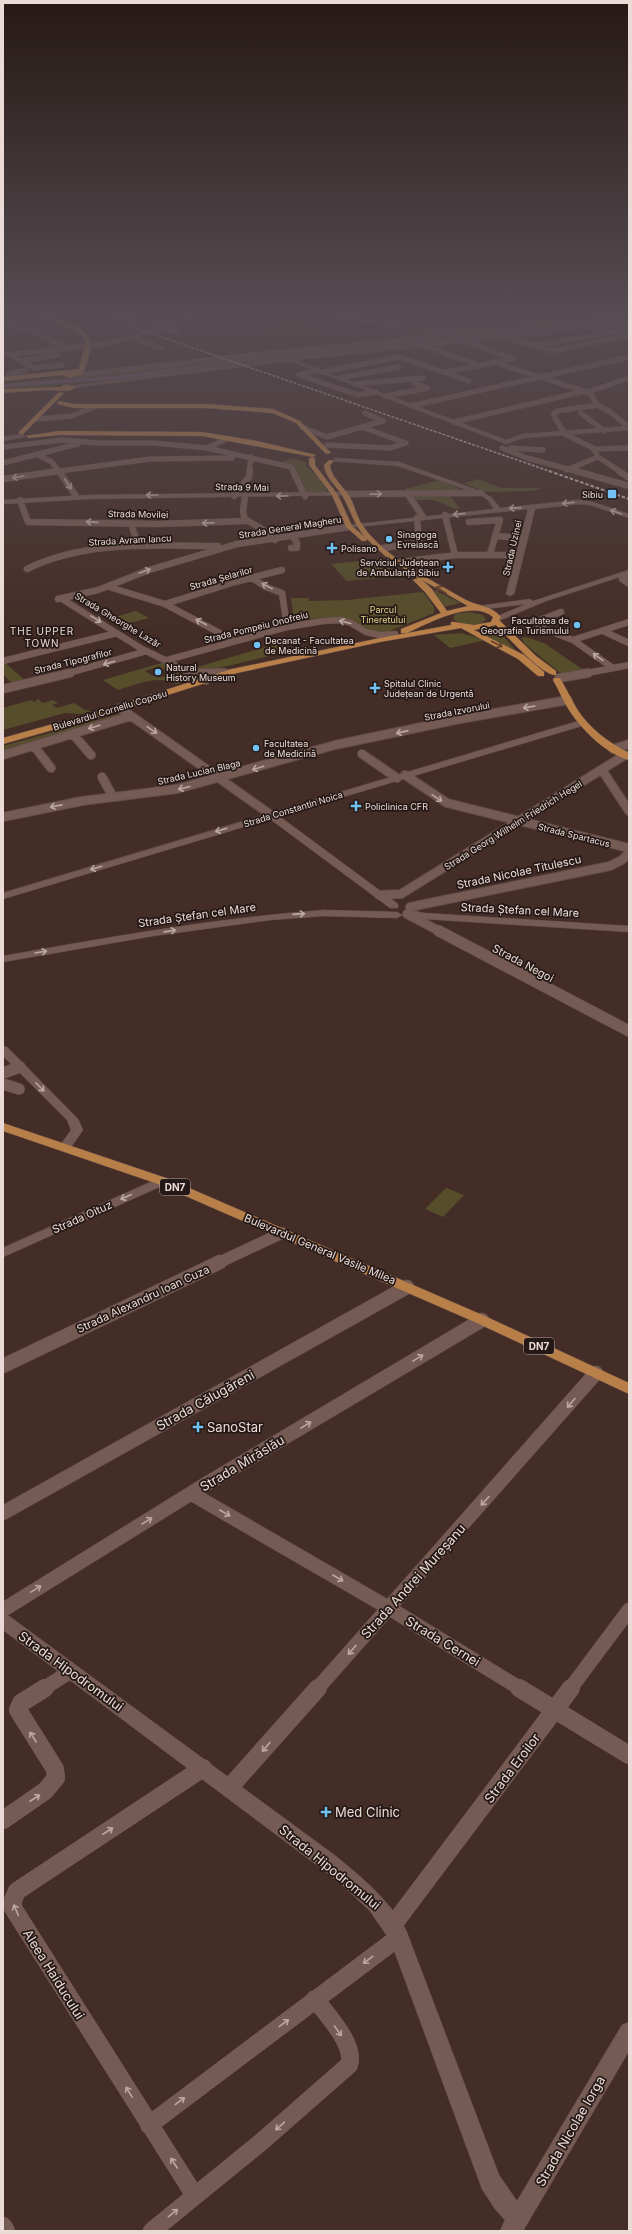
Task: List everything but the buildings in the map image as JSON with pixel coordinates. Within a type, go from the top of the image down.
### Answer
[{"type":"main road","points":[[25,434],[40,419]]},
{"type":"main road","points":[[293,419],[297,421],[335,459]]},
{"type":"main road","points":[[25,434],[196,434],[229,438],[316,459],[335,459]]},
{"type":"main road","points":[[327,450],[316,459],[312,465],[335,495],[349,527],[422,584],[446,615],[448,621],[461,626],[521,658],[541,674],[556,677]]},
{"type":"main road","points":[[335,459],[327,465],[328,471],[345,494],[358,525],[401,562],[446,593],[477,608]]},
{"type":"main road","points":[[374,548],[383,548]]},
{"type":"main road","name":"Bulevardul Corneliu Coposu","points":[[3,740],[120,708],[235,671],[380,640],[461,626],[482,627],[496,621],[497,618],[493,613],[477,608],[457,609],[446,615],[380,640]]},
{"type":"main road","points":[[496,621],[533,658],[556,677],[582,723],[594,736],[627,756]]},
{"type":"main road","name":"Bulevardul General Vasile Milea","points":[[3,1127],[162,1181],[482,1320],[629,1389]]},
{"type":"street","points":[[327,437],[336,433],[383,421],[379,419]]},
{"type":"street","points":[[447,419],[506,442]]},
{"type":"street","points":[[454,422],[466,419]]},
{"type":"street","points":[[556,419],[565,434],[594,449],[629,448]]},
{"type":"street","points":[[590,419],[604,431]]},
{"type":"street","points":[[619,419],[629,428]]},
{"type":"street","points":[[327,437],[327,450],[390,448],[406,443],[362,426]]},
{"type":"street","points":[[302,427],[321,433],[327,437]]},
{"type":"street","points":[[502,448],[506,442],[523,436],[629,428]]},
{"type":"street","points":[[321,433],[336,433]]},
{"type":"street","points":[[3,439],[25,434]]},
{"type":"street","points":[[3,463],[88,442],[106,435]]},
{"type":"street","points":[[207,448],[229,438]]},
{"type":"street","points":[[3,447],[57,440],[88,442],[150,442],[207,448],[251,457],[293,468],[305,496]]},
{"type":"street","points":[[207,448],[205,450],[207,458]]},
{"type":"street","points":[[502,448],[543,450]]},
{"type":"street","points":[[502,448],[527,458],[566,470],[629,486]]},
{"type":"street","points":[[594,449],[598,457],[629,478]]},
{"type":"street","points":[[36,454],[50,460],[60,471],[76,496]]},
{"type":"street","points":[[3,479],[150,459],[251,457]]},
{"type":"street","points":[[234,496],[249,477],[251,457]]},
{"type":"street","points":[[566,470],[598,457]]},
{"type":"street","points":[[335,459],[394,463],[446,479],[481,493],[490,499],[498,510]]},
{"type":"street","points":[[594,477],[629,472]]},
{"type":"street","points":[[383,548],[419,543],[420,518],[407,493]]},
{"type":"street","name":"Strada 9 Mai","points":[[3,502],[76,496],[305,496],[345,494],[481,493]]},
{"type":"street","points":[[245,496],[243,515],[246,521],[262,529],[275,540]]},
{"type":"street","name":"Strada Movilei","points":[[20,500],[28,522],[131,524],[246,521]]},
{"type":"street","name":"Strada General Magheru","points":[[60,599],[109,587],[140,573],[237,544],[275,540],[358,525],[445,515],[586,502],[629,516]]},
{"type":"street","name":"Strada Uzinei","points":[[512,596],[532,507]]},
{"type":"street","points":[[445,515],[455,555]]},
{"type":"street","points":[[469,522],[500,520],[490,554]]},
{"type":"street","points":[[131,524],[139,546]]},
{"type":"street","points":[[495,536],[524,538]]},
{"type":"street","points":[[291,548],[297,548],[297,543],[293,537]]},
{"type":"street","name":"Strada Avram Iancu","points":[[27,569],[44,560],[72,553],[139,546],[205,546],[237,544]]},
{"type":"street","points":[[205,546],[209,552]]},
{"type":"street","points":[[401,562],[455,555],[520,555]]},
{"type":"street","name":"Strada Șelarilor","points":[[165,604],[282,570]]},
{"type":"street","points":[[628,574],[622,580],[629,584]]},
{"type":"street","name":"Bulevardul Corneliu Coposu","points":[[496,621],[543,599],[612,577],[628,574]]},
{"type":"street","points":[[252,578],[266,587],[282,593],[287,627]]},
{"type":"street","points":[[109,587],[165,604],[235,641]]},
{"type":"street","name":"Bulevardul Corneliu Coposu","points":[[477,608],[512,596],[543,599]]},
{"type":"street","name":"Strada Gheorghe Lazăr","points":[[60,599],[147,651],[206,680]]},
{"type":"street","points":[[561,612],[540,620],[538,627],[573,640],[613,668]]},
{"type":"street","name":"Strada Pompeiu Onofreiu","points":[[167,660],[287,627],[336,620],[349,622],[372,633],[395,634]]},
{"type":"street","points":[[573,640],[629,622]]},
{"type":"street","points":[[603,631],[629,643]]},
{"type":"street","points":[[4,659],[117,633]]},
{"type":"street","name":"Strada Tipografilor","points":[[3,689],[105,664],[147,651]]},
{"type":"street","points":[[556,677],[629,665]]},
{"type":"street","points":[[188,670],[204,674],[235,671]]},
{"type":"street","points":[[186,686],[191,678],[188,670]]},
{"type":"street","name":"Strada Izvorului","points":[[350,743],[455,720],[568,700]]},
{"type":"street","points":[[120,708],[222,778],[379,895],[403,908]]},
{"type":"street","points":[[3,756],[131,716]]},
{"type":"street","name":"Strada Constantin Noica","points":[[3,896],[582,723]]},
{"type":"street","points":[[73,734],[91,755]]},
{"type":"street","name":"Strada Lucian Blaga","points":[[3,817],[113,797],[178,789],[222,778],[328,746],[350,743]]},
{"type":"street","points":[[613,748],[629,744]]},
{"type":"street","points":[[34,746],[51,768]]},
{"type":"street","name":"Strada Spartacus","points":[[362,754],[446,803],[629,848]]},
{"type":"street","name":"Strada Georg Wilhelm Friedrich Hegel","points":[[379,895],[403,908],[520,821],[627,756]]},
{"type":"street","points":[[602,770],[629,811]]},
{"type":"street","points":[[102,778],[113,797]]},
{"type":"street","name":"Strada Nicolae Titulescu","points":[[403,908],[610,866],[622,860],[629,853]]},
{"type":"street","name":"Strada Ștefan cel Mare","points":[[3,959],[153,933],[270,917],[403,908],[431,917],[629,929]]},
{"type":"street","name":"Strada Negoi","points":[[403,908],[590,1012],[629,1031]]},
{"type":"street","points":[[3,1049],[75,1123],[77,1132],[65,1147]]},
{"type":"street","points":[[3,1073],[20,1067]]},
{"type":"street","points":[[3,1084],[19,1090]]},
{"type":"street","name":"Strada Oituz","points":[[3,1253],[162,1181]]},
{"type":"street","name":"Strada Alexandru Ioan Cuza","points":[[3,1366],[282,1233]]},
{"type":"street","name":"Strada Călugăreni","points":[[3,1513],[407,1287]]},
{"type":"street","name":"Strada Mirăslău","points":[[3,1610],[192,1494],[482,1320]]},
{"type":"street","name":"Strada Andrei Mureșanu","points":[[229,1788],[596,1373]]},
{"type":"street","name":"Strada Cernei","points":[[192,1494],[389,1608],[629,1755]]},
{"type":"street","name":"Strada Eroilor","points":[[149,2125],[315,1999],[396,1931],[629,1610]]},
{"type":"street","name":"Strada Hipodromului","points":[[3,1621],[203,1768],[356,1884],[384,1910],[396,1931],[490,2181],[516,2224]]},
{"type":"street","points":[[3,1820],[45,1791],[56,1778],[55,1769],[18,1710],[21,1703],[71,1671]]},
{"type":"street","name":"Aleea Haiducului","points":[[195,2196],[14,1908],[13,1900],[17,1891],[203,1768]]},
{"type":"street","points":[[152,2231],[260,2143],[348,2065],[351,2059],[348,2045],[315,1999]]},
{"type":"street","name":"Strada Nicolae Iorga","points":[[516,2224],[629,2032]]},
{"type":"street","points":[[3,2226],[6,2231]]},
{"type":"green space","points":[[291,458],[306,462],[306,466],[320,479],[328,492],[307,492],[295,467],[280,463]]},
{"type":"green space","points":[[478,479],[501,488],[542,488],[533,491],[485,492],[464,483]]},
{"type":"green space","points":[[440,480],[464,491],[405,491],[405,489]]},
{"type":"green space","points":[[449,494],[460,509],[455,509],[434,500],[416,500],[413,495]]},
{"type":"green space","points":[[378,559],[401,576],[347,581],[331,564]]},
{"type":"green space","points":[[432,589],[461,603],[444,607]]},
{"type":"green space","name":"Parcul Tineretului","points":[[423,592],[434,607],[434,613],[385,633],[368,629],[351,620],[326,617],[294,621],[291,598],[309,598],[309,601],[347,600]]},
{"type":"green space","points":[[136,611],[149,618],[127,624],[115,617]]},
{"type":"green space","points":[[469,612],[483,615],[486,619],[479,624],[470,625],[453,619],[455,614]]},
{"type":"green space","points":[[497,629],[516,651],[478,633]]},
{"type":"green space","points":[[461,633],[486,640],[450,648],[434,635]]},
{"type":"green space","points":[[526,637],[544,643],[585,671],[566,674],[559,672],[525,644],[521,638]]},
{"type":"green space","points":[[286,641],[291,644],[286,647],[290,651],[206,671],[194,668]]},
{"type":"green space","points":[[4,662],[26,681],[13,684],[3,674]]},
{"type":"green space","points":[[165,662],[185,674],[187,678],[184,682],[176,684],[169,681],[155,680],[139,683],[118,690],[103,680]],"holes":[[[159,666],[172,674],[156,677],[145,671]]]},
{"type":"green space","points":[[38,699],[43,703],[53,700],[58,703],[52,705],[57,708],[74,703],[85,710],[92,711],[81,714],[65,713],[3,730],[3,708],[31,700],[35,702]]},
{"type":"green space","points":[[122,713],[123,715],[3,754],[3,746]]},
{"type":"green space","points":[[446,1188],[464,1195],[443,1217],[425,1209]]},
{"type":"railway","points":[[399,419],[552,472]]},
{"type":"railway","points":[[549,471],[629,499]]},
{"type":"place","name":"Sibiu","points":[[612,494]]},
{"type":"place","name":"Sinagoga Evreiască","points":[[389,539]]},
{"type":"place","name":"Polisano","points":[[332,548]]},
{"type":"place","name":"Serviciul Județean de Ambulanță Sibiu","points":[[448,567]]},
{"type":"place","name":"Facultatea de Geografia Turismului","points":[[577,625]]},
{"type":"place","name":"Decanat - Facultatea de Medicină","points":[[257,645]]},
{"type":"place","name":"Natural History Museum","points":[[158,672]]},
{"type":"place","name":"Spitalul Clinic Județean de Urgentă","points":[[375,688]]},
{"type":"place","name":"Facultatea de Medicină","points":[[256,748]]},
{"type":"place","name":"Policlinica CFR","points":[[356,806]]},
{"type":"place","name":"SanoStar","points":[[198,1427]]},
{"type":"place","name":"Med Clinic","points":[[326,1812]]},
{"type":"district","name":"THE UPPER TOWN","points":[[42,636]]}]
